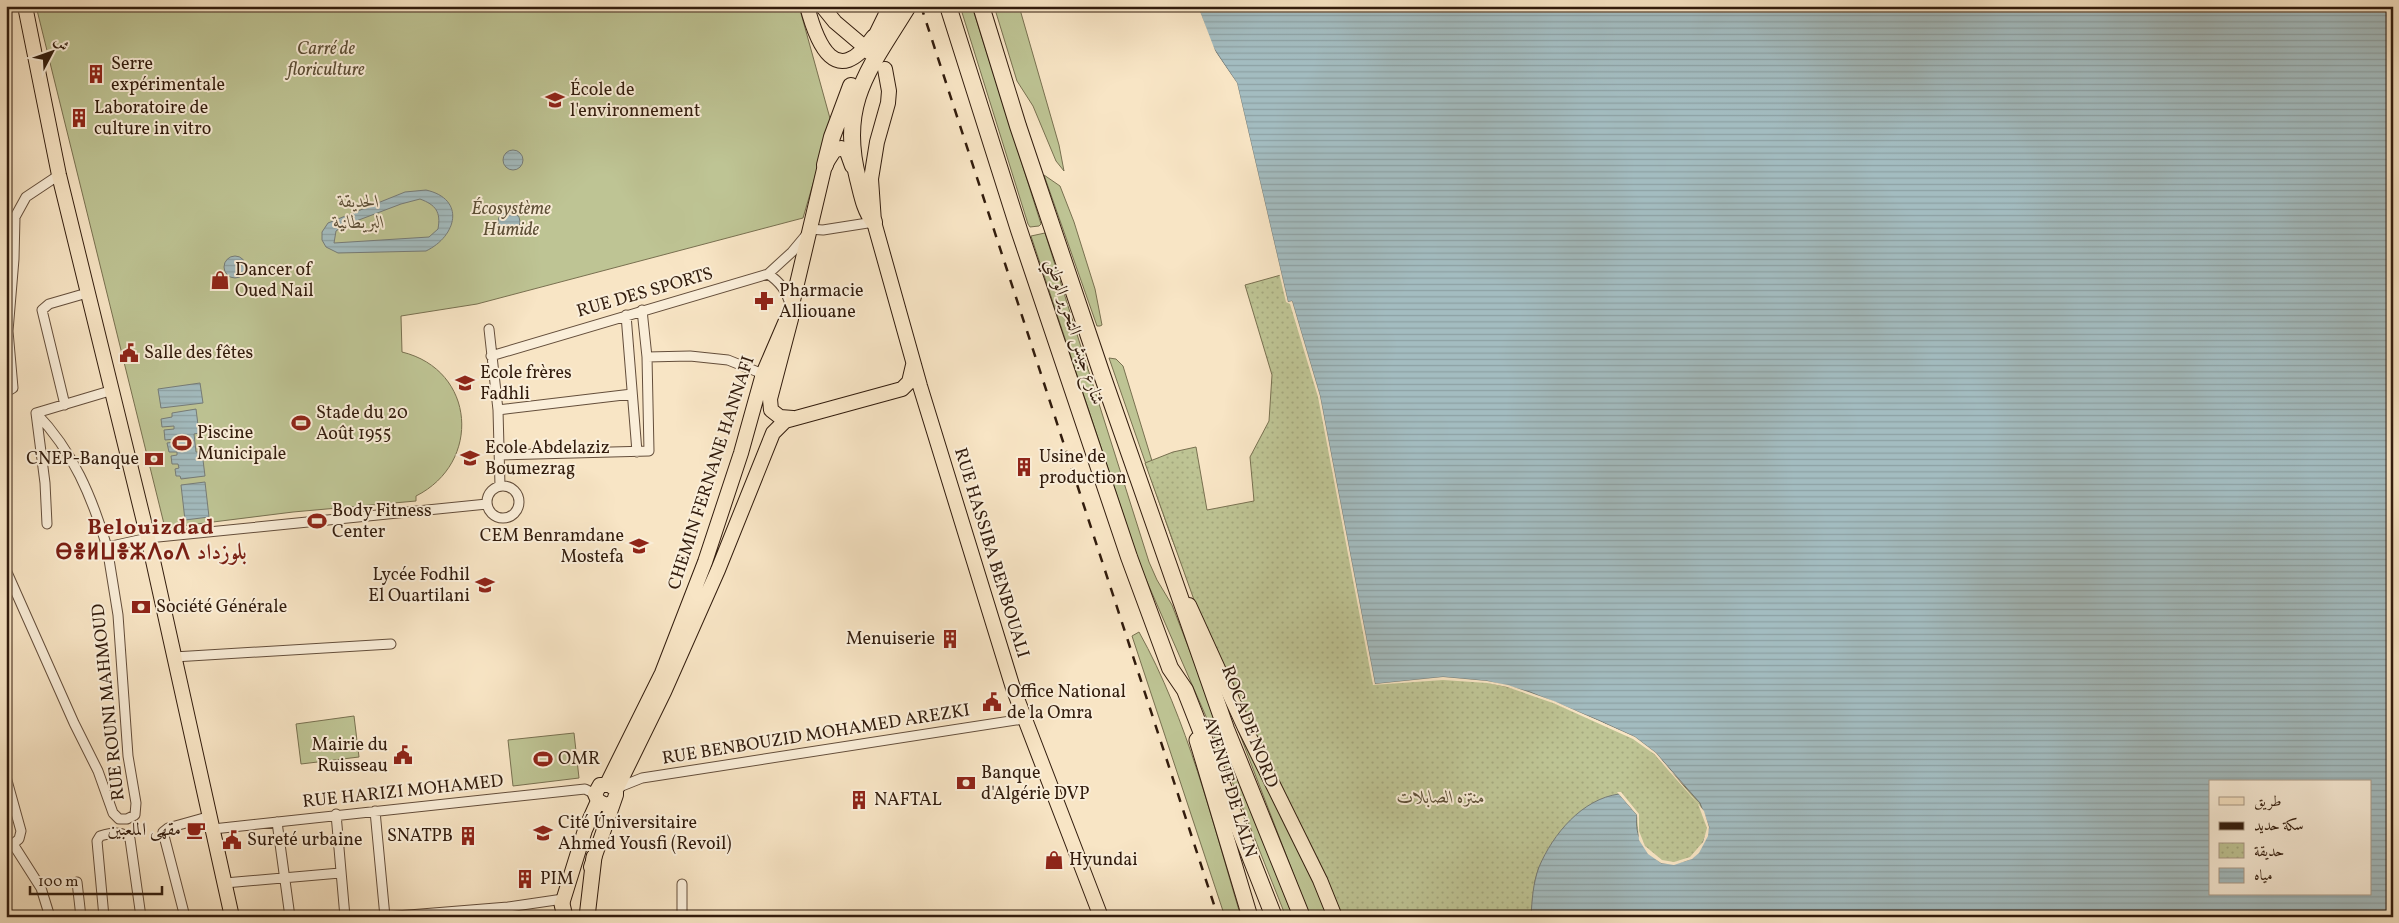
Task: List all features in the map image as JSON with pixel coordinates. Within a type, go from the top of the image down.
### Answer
[{"type":"highway","points":[[826,165],[832,138],[856,73],[891,6]]},
{"type":"highway","points":[[874,222],[866,208],[856,169],[850,134],[853,111],[864,78],[908,6]]},
{"type":"highway","name":"شارع جيش التحرير الوطني","points":[[948,6],[985,128],[1089,440],[1170,668]]},
{"type":"highway","name":"شارع جيش التحرير الوطني","points":[[981,6],[1024,144],[1164,550]]},
{"type":"highway","name":"ROCADE NORD","points":[[1164,550],[1226,729],[1302,917]]},
{"type":"highway","points":[[1170,668],[1185,690],[1274,917]]},
{"type":"highway","name":"AVENUE DE L'ALN","points":[[1170,668],[1202,756],[1250,917]]},
{"type":"highway","points":[[587,917],[594,857]]},
{"type":"main road","points":[[25,6],[59,175],[148,538],[188,727],[212,822],[232,917]]},
{"type":"main road","points":[[807,6],[818,41],[829,55],[839,60],[851,59],[860,54],[882,25]]},
{"type":"main road","points":[[822,6],[834,22],[861,44]]},
{"type":"main road","name":"RUE HASSIBA BENBOUALI","points":[[885,69],[888,81],[888,103],[877,142],[871,179],[874,222],[913,363],[1023,719],[1101,917]]},
{"type":"main road","points":[[826,165],[834,151],[841,148],[847,152],[850,163],[856,169]]},
{"type":"main road","name":"CHEMIN FERNANE HANNAFI","points":[[613,791],[705,562],[741,453],[763,374],[791,309],[808,231],[826,165]]},
{"type":"main road","points":[[791,309],[791,324],[770,399],[771,410],[780,417],[794,418]]},
{"type":"main road","name":"CHEMIN FERNANE HANNAFI","points":[[613,791],[664,692],[718,570],[773,433],[779,425],[794,418],[902,389],[909,382],[913,363]]},
{"type":"main road","points":[[1164,550],[1245,728],[1320,880],[1335,917]]},
{"type":"main road","points":[[562,909],[600,785],[613,791]]},
{"type":"main road","points":[[596,798],[606,805],[613,791]]},
{"type":"main road","points":[[579,917],[613,791]]},
{"type":"street","points":[[6,392],[13,388],[8,331],[14,259],[15,217],[26,197],[59,175]]},
{"type":"street","points":[[791,309],[789,298],[783,288],[777,279],[768,274],[792,252],[808,231],[874,222]]},
{"type":"street","name":"RUE DES SPORTS","points":[[491,356],[768,274]]},
{"type":"street","points":[[65,405],[42,310],[49,304],[87,293]]},
{"type":"street","points":[[500,455],[646,452],[651,449],[647,357],[642,310]]},
{"type":"street","points":[[626,315],[637,452]]},
{"type":"street","points":[[489,329],[498,410],[500,486]]},
{"type":"street","points":[[647,357],[690,356],[728,360],[763,374]]},
{"type":"street","points":[[36,413],[113,390]]},
{"type":"street","points":[[498,410],[632,394]]},
{"type":"street","points":[[36,413],[45,483],[47,524]]},
{"type":"street","points":[[36,413],[48,425],[73,460],[95,506],[107,547],[148,538],[487,504]]},
{"type":"street","points":[[500,486],[510,487],[518,495],[520,504],[516,512],[506,518],[500,518],[492,514],[487,504],[489,493],[500,486]]},
{"type":"street","name":"RUE ROUNI MAHMOUD","points":[[6,570],[74,723],[98,771],[113,813],[119,819],[127,819],[135,815],[136,803],[128,756],[118,615],[107,547]]},
{"type":"street","points":[[174,657],[391,644]]},
{"type":"street","name":"RUE BENBOUZID MOHAMED AREZKI","points":[[613,791],[642,778],[1023,719]]},
{"type":"street","points":[[6,776],[21,831],[20,838],[10,843],[41,888],[50,917]]},
{"type":"street","name":"RUE HARIZI MOHAMED","points":[[185,917],[163,832],[168,828],[212,822],[277,822],[336,814],[585,790],[596,798]]},
{"type":"street","points":[[375,811],[384,917],[508,907],[562,909]]},
{"type":"street","points":[[336,814],[345,917]]},
{"type":"street","points":[[277,822],[290,917]]},
{"type":"street","points":[[104,917],[97,841],[100,836],[121,833],[126,834],[130,839],[141,917]]},
{"type":"street","points":[[225,883],[340,873]]},
{"type":"street","points":[[77,882],[81,917]]},
{"type":"street","points":[[682,884],[682,917]]},
{"type":"green space","points":[[36,6],[799,6],[831,122],[803,218],[477,304],[401,316],[402,352],[427,362],[445,377],[456,397],[462,418],[460,441],[452,462],[437,481],[416,496],[416,501],[293,512],[165,528]]},
{"type":"green space","points":[[960,6],[972,6],[1041,224],[1039,226],[1030,227],[1028,224]]},
{"type":"green space","points":[[994,6],[1019,6],[1059,145],[1064,171],[1056,161],[1033,106],[1017,81]]},
{"type":"green space","points":[[1044,175],[1060,186],[1074,222],[1095,289],[1102,325],[1100,326],[1097,326]]},
{"type":"green space","points":[[1045,233],[1149,562],[1172,605],[1293,917],[1286,917],[1208,721],[1141,568],[1031,236]]},
{"type":"green space","name":"منتزه الصابلات","points":[[1281,275],[1288,302],[1292,301],[1469,678],[1530,692],[1643,742],[1700,803],[1709,827],[1699,853],[1684,863],[1539,867],[1535,881],[1531,917],[1341,917],[1198,611],[1145,463],[1173,452],[1196,447],[1207,510],[1254,501],[1250,457],[1269,421],[1272,375],[1245,285]]},
{"type":"green space","points":[[1109,358],[1116,359],[1123,366],[1152,461],[1351,917],[1310,917],[1230,709],[1315,882],[1172,539]]},
{"type":"green space","points":[[1139,632],[1172,700],[1198,772],[1241,917],[1225,917],[1132,636]]},
{"type":"green space","points":[[354,716],[359,757],[301,764],[296,724]]},
{"type":"green space","name":"OMR","points":[[574,733],[579,778],[513,786],[508,740]]},
{"type":"water","points":[[1198,6],[2393,6],[2393,917],[1531,917],[1535,879],[1552,842],[1570,820],[1593,803],[1619,794],[1637,815],[1637,830],[1642,842],[1661,863],[1682,862],[1694,857],[1709,827],[1700,803],[1656,753],[1635,737],[1598,720],[1530,692],[1487,681],[1443,677],[1375,684],[1320,396],[1292,301],[1288,302],[1237,83],[1211,44]]},
{"type":"water","points":[[513,150],[520,153],[523,160],[520,167],[513,170],[506,167],[503,160],[506,153]]},
{"type":"water","points":[[426,190],[439,195],[447,201],[452,209],[453,218],[450,227],[437,244],[426,251],[338,253],[326,247],[322,240],[322,232],[328,223],[405,192]],"holes":[[[420,199],[434,207],[439,218],[438,229],[429,237],[334,243],[336,231],[343,226],[401,204]]]},
{"type":"water","points":[[509,211],[517,214],[520,222],[517,230],[509,233],[501,230],[498,222],[501,214]]},
{"type":"water","points":[[235,256],[243,259],[246,267],[243,275],[235,278],[227,275],[224,267],[227,259]]},
{"type":"water","points":[[200,383],[203,403],[161,408],[158,389]]},
{"type":"water","points":[[196,409],[199,433],[194,434],[196,452],[202,452],[205,476],[181,479],[180,476],[176,476],[175,469],[179,468],[178,464],[172,464],[171,456],[177,455],[177,452],[169,452],[167,443],[175,442],[175,439],[165,440],[164,430],[174,429],[174,426],[162,427],[161,419],[172,417],[172,413]]},
{"type":"water","points":[[205,482],[209,517],[185,520],[181,485]]},
{"type":"pier","points":[[1196,6],[1198,6],[1216,53],[1237,83],[1288,302],[1292,301],[1320,396],[1375,684],[1443,677],[1508,685],[1554,701],[1635,737],[1656,753],[1704,811],[1709,827],[1708,836],[1699,853],[1692,859],[1674,865],[1661,863],[1648,854],[1639,840],[1637,815],[1617,792],[1621,792],[1639,814],[1639,831],[1645,846],[1662,860],[1674,862],[1690,857],[1703,842],[1707,828],[1698,804],[1654,754],[1633,739],[1553,703],[1507,687],[1487,683],[1443,680],[1373,685],[1318,397],[1290,304],[1286,302],[1234,84],[1209,45]]},
{"type":"railway","points":[[921,6],[1218,917]]},
{"type":"place","name":"Serre expérimentale","points":[[96,74]]},
{"type":"place","name":"École de l'environnement","points":[[555,100]]},
{"type":"place","name":"Laboratoire de culture in vitro","points":[[79,118]]},
{"type":"place","name":"Dancer of Oued Nail","points":[[220,280]]},
{"type":"place","name":"Pharmacie Alliouane","points":[[764,301]]},
{"type":"place","name":"Salle des fêtes","points":[[129,353]]},
{"type":"place","name":"Ecole frères Fadhli","points":[[465,383]]},
{"type":"place","name":"Stade du 20 Août 1955","points":[[301,423]]},
{"type":"place","name":"Piscine Municipale","points":[[182,443]]},
{"type":"place","name":"Ecole Abdelaziz Boumezrag","points":[[470,458]]},
{"type":"place","name":"CNEP-Banque","points":[[154,459]]},
{"type":"place","name":"Usine de production","points":[[1024,467]]},
{"type":"place","name":"Body Fitness Center","points":[[317,521]]},
{"type":"place","name":"CEM Benramdane Mostefa","points":[[639,546]]},
{"type":"place","name":"Lycée Fodhil El Ouartilani","points":[[485,585]]},
{"type":"place","name":"Société Générale","points":[[141,607]]},
{"type":"place","name":"Menuiserie","points":[[950,639]]},
{"type":"place","name":"Office National de la Omra","points":[[992,702]]},
{"type":"place","name":"Mairie du Ruisseau","points":[[403,755]]},
{"type":"place","name":"OMR","points":[[543,759]]},
{"type":"place","name":"Banque d'Algérie DVP","points":[[966,783]]},
{"type":"place","name":"NAFTAL","points":[[859,800]]},
{"type":"place","name":"مقهى الملعبين","points":[[196,830]]},
{"type":"place","name":"Cité Universitaire Ahmed Yousfi (Revoil)","points":[[543,833]]},
{"type":"place","name":"SNATPB","points":[[468,836]]},
{"type":"place","name":"Sureté urbaine","points":[[232,840]]},
{"type":"place","name":"Hyundai","points":[[1054,860]]},
{"type":"place","name":"PIM","points":[[525,879]]},
{"type":"district","name":"Belouizdad ⴱⴻⵍⵡⴻⵣⴷⴰⴷ بلوزداد","points":[[151,540]]},
{"type":"park label","name":"Carré de floriculture","points":[[326,59]]},
{"type":"park label","name":"الحديقة البريطانية","points":[[359,212]]},
{"type":"park label","name":"Écosystème Humide","points":[[511,219]]}]
